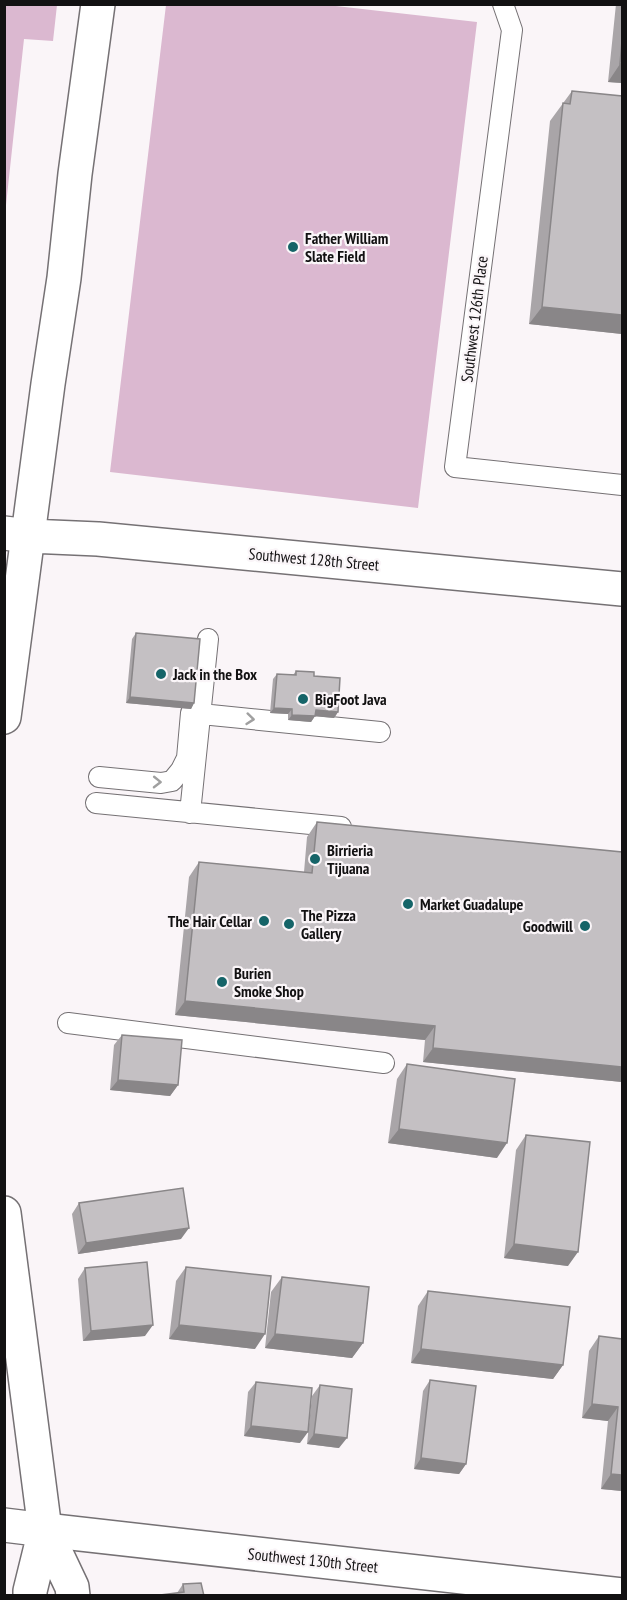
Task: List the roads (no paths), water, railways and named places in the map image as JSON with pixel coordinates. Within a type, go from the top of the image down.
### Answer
[{"type":"main road","points":[[4,717],[17,535],[64,278],[75,174],[98,4]]},
{"type":"main road","name":"Southwest 128th Street","points":[[17,535],[98,539],[622,589]]},
{"type":"main road","points":[[4,1213],[45,1530],[72,1587],[73,1596]]},
{"type":"main road","name":"Southwest 130th Street","points":[[4,1525],[622,1595]]},
{"type":"main road","points":[[30,1596],[45,1530]]},
{"type":"lane","name":"Southwest 126th Place","points":[[503,4],[512,30],[455,467],[622,485]]},
{"type":"lane","points":[[190,813],[200,714],[202,640]]},
{"type":"lane","points":[[99,777],[161,783],[172,781],[187,758],[191,713],[380,732]]},
{"type":"lane","points":[[96,803],[359,829]]},
{"type":"lane","points":[[68,1023],[384,1063]]},
{"type":"place","name":"Father William Slate Field","points":[[293,247]]},
{"type":"place","name":"Jack in the Box","points":[[161,674]]},
{"type":"place","name":"BigFoot Java","points":[[303,699]]},
{"type":"place","name":"Birrieria Tijuana","points":[[315,859]]},
{"type":"place","name":"Market Guadalupe","points":[[408,904]]},
{"type":"place","name":"The Hair Cellar","points":[[264,921]]},
{"type":"place","name":"The Pizza Gallery","points":[[289,924]]},
{"type":"place","name":"Goodwill","points":[[585,926]]},
{"type":"place","name":"Burien Smoke Shop","points":[[222,982]]}]
